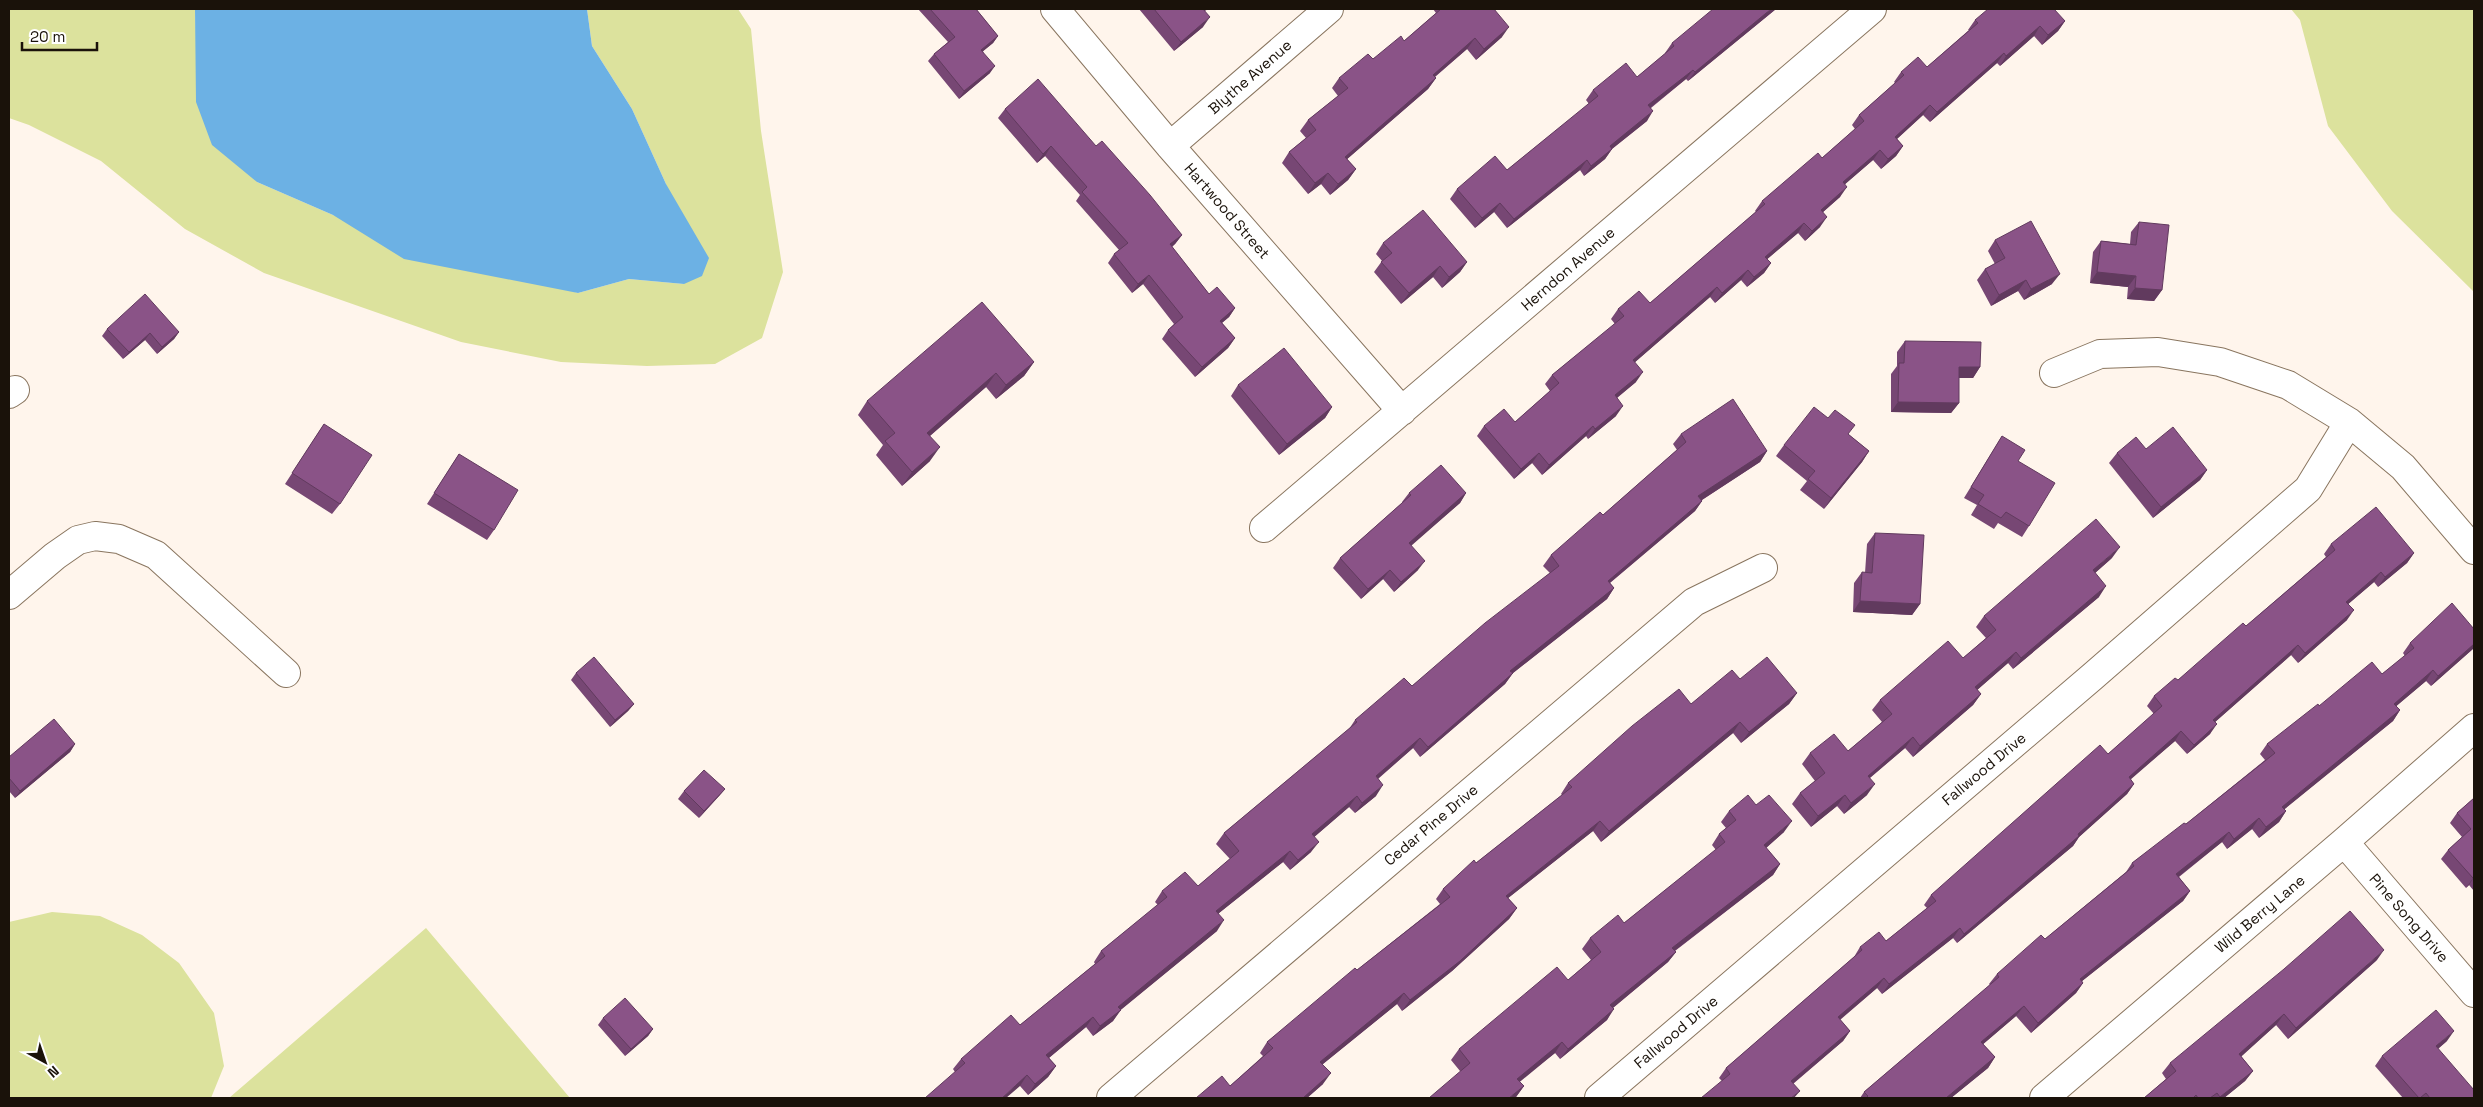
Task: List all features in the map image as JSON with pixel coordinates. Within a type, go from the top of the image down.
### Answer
[{"type":"street","name":"Hartwood Street","points":[[1055,9],[1170,146],[1402,411]]},
{"type":"street","name":"Blythe Avenue","points":[[1170,146],[1329,9]]},
{"type":"street","name":"Herndon Avenue","points":[[1264,528],[1872,9]]},
{"type":"street","points":[[2054,373],[2100,354],[2158,352],[2220,362],[2288,385],[2349,422],[2403,467],[2474,550]]},
{"type":"street","name":"Fallwood Drive","points":[[1599,1098],[2092,677],[2308,489],[2349,422]]},
{"type":"street","points":[[9,596],[55,556],[78,540],[95,536],[119,539],[156,555],[286,673]]},
{"type":"street","name":"Cedar Pine Drive","points":[[1111,1098],[1694,602],[1763,568]]},
{"type":"street","name":"Wild Berry Lane","points":[[2044,1098],[2344,842],[2474,728]]},
{"type":"street","name":"Pine Song Drive","points":[[2344,842],[2474,993]]},
{"type":"green space","points":[[9,9],[195,9],[197,53],[257,182],[333,215],[578,293],[629,279],[684,284],[666,184],[632,109],[592,46],[587,9],[738,9],[751,29],[761,131],[783,272],[762,338],[715,364],[647,366],[561,362],[461,342],[264,273],[185,229],[101,161],[29,125],[9,118]]},
{"type":"green space","points":[[2291,9],[2474,9],[2474,292],[2392,211],[2328,126],[2300,20]]},
{"type":"green space","points":[[52,912],[100,916],[142,935],[179,963],[214,1013],[224,1066],[211,1098],[9,1098],[9,922]]},
{"type":"green space","points":[[426,928],[570,1098],[229,1098]]},
{"type":"water","points":[[195,9],[587,9],[592,46],[632,109],[666,184],[709,258],[702,276],[684,284],[629,279],[578,293],[404,259],[333,215],[257,182],[212,145],[196,102]]},
{"type":"building","points":[[930,9],[976,9],[998,36],[981,50],[995,66],[964,91],[934,54],[955,37]]},
{"type":"building","points":[[1154,9],[1203,9],[1210,17],[1181,42]]},
{"type":"building","points":[[1441,9],[1494,9],[1509,27],[1484,49],[1475,38],[1433,75],[1436,78],[1345,157],[1356,169],[1338,184],[1328,173],[1315,183],[1289,152],[1316,130],[1308,120],[1348,88],[1339,78],[1368,54],[1373,59],[1401,36],[1404,41]]},
{"type":"building","points":[[1713,9],[1771,9],[1695,72],[1693,70],[1648,105],[1653,111],[1610,146],[1612,149],[1591,166],[1587,160],[1514,219],[1500,203],[1482,218],[1457,189],[1495,156],[1507,170],[1598,96],[1593,90],[1626,63],[1637,77],[1674,46],[1672,43]]},
{"type":"building","points":[[1988,9],[2054,9],[2065,21],[2048,35],[2040,26],[2006,56],[2004,53],[1937,112],[1930,105],[1895,137],[1903,146],[1888,159],[1880,150],[1843,182],[1847,187],[1821,210],[1827,217],[1812,231],[1804,223],[1765,257],[1771,263],[1754,277],[1748,270],[1722,293],[1717,287],[1633,360],[1643,372],[1615,395],[1623,406],[1595,429],[1593,426],[1549,465],[1539,453],[1521,469],[1484,426],[1504,409],[1515,422],[1559,383],[1552,375],[1624,316],[1618,309],[1639,291],[1650,303],[1765,204],[1762,201],[1818,153],[1822,158],[1864,121],[1859,115],[1904,75],[1901,72],[1918,57],[1927,67],[1978,23],[1975,20]]},
{"type":"building","points":[[1038,79],[1096,146],[1102,141],[1150,195],[1182,235],[1170,244],[1209,294],[1217,287],[1235,308],[1220,321],[1235,338],[1202,367],[1168,330],[1183,317],[1149,275],[1138,284],[1114,254],[1128,243],[1082,192],[1087,187],[1051,146],[1043,154],[1005,109]]},
{"type":"building","points":[[1423,210],[1467,262],[1449,277],[1440,266],[1409,293],[1381,262],[1392,253],[1383,243]]},
{"type":"building","points":[[2031,221],[2060,274],[2031,289],[2026,280],[1999,295],[1985,269],[2005,258],[1995,240]]},
{"type":"building","points":[[2139,222],[2169,225],[2162,290],[2135,288],[2136,276],[2097,272],[2101,241],[2136,245]]},
{"type":"building","points":[[145,294],[179,332],[162,347],[150,333],[129,352],[107,329]]},
{"type":"building","points":[[982,302],[1034,362],[1006,385],[996,373],[927,433],[940,447],[912,472],[885,441],[895,433],[867,401]]},
{"type":"building","points":[[1905,341],[1981,342],[1980,367],[1959,367],[1959,403],[1898,402],[1899,363],[1904,363]]},
{"type":"building","points":[[1284,348],[1332,407],[1287,444],[1238,385]]},
{"type":"building","points":[[1733,399],[1767,451],[1698,496],[1702,501],[1608,581],[1614,588],[1510,671],[1513,673],[1428,747],[1420,738],[1376,776],[1383,785],[1362,803],[1357,796],[1312,834],[1319,842],[1298,860],[1290,851],[1216,911],[1224,920],[1118,1007],[1121,1010],[1100,1026],[1093,1017],[1046,1055],[1056,1066],[1035,1084],[1027,1075],[1002,1098],[925,1098],[965,1063],[961,1059],[1011,1015],[1020,1025],[1105,956],[1101,951],[1167,897],[1162,891],[1185,872],[1198,886],[1239,851],[1224,833],[1357,722],[1355,720],[1404,678],[1412,686],[1485,623],[1559,566],[1551,555],[1600,512],[1603,515],[1686,442],[1681,434]]},
{"type":"building","points":[[1814,407],[1828,418],[1835,410],[1855,425],[1848,434],[1869,451],[1831,498],[1808,479],[1815,471],[1784,445]]},
{"type":"building","points":[[324,424],[372,455],[340,504],[292,473]]},
{"type":"building","points":[[2173,427],[2207,470],[2161,507],[2117,453],[2136,437],[2146,449]]},
{"type":"building","points":[[2002,436],[2025,450],[2018,461],[2055,483],[2029,526],[2006,512],[2001,518],[1978,504],[1984,495],[1971,487]]},
{"type":"building","points":[[459,454],[518,490],[494,530],[434,493]]},
{"type":"building","points":[[1441,465],[1466,493],[1409,543],[1425,561],[1401,582],[1390,570],[1368,589],[1340,558],[1411,495],[1409,493]]},
{"type":"building","points":[[2376,507],[2414,553],[2385,577],[2381,572],[2346,602],[2354,610],[2305,653],[2298,645],[2213,720],[2217,724],[2194,745],[2181,731],[2129,777],[2134,784],[2078,834],[2079,836],[1964,934],[1960,928],[1889,984],[1884,978],[1838,1017],[1850,1031],[1791,1081],[1800,1091],[1791,1098],[1701,1098],[1730,1074],[1726,1068],[1862,950],[1860,947],[1879,932],[1886,941],[1936,901],[1931,895],[2100,745],[2108,754],[2162,706],[2154,696],[2175,678],[2178,680],[2243,623],[2246,626],[2335,550],[2331,544]]},
{"type":"building","points":[[2096,519],[2120,547],[2093,570],[2106,586],[2021,658],[2016,652],[1975,687],[1981,694],[1920,746],[1913,737],[1868,776],[1875,784],[1851,803],[1845,795],[1818,816],[1800,793],[1825,773],[1810,753],[1834,734],[1848,751],[1892,714],[1880,700],[1948,641],[1963,658],[1996,630],[1984,616]]},
{"type":"building","points":[[1875,533],[1924,535],[1920,604],[1860,601],[1862,572],[1872,573]]},
{"type":"building","points":[[2452,603],[2474,629],[2474,644],[2438,676],[2433,670],[2394,704],[2400,710],[2282,807],[2286,811],[2266,827],[2259,818],[2234,839],[2229,832],[2176,874],[2190,891],[2080,979],[2083,983],[2038,1023],[2024,1006],[1981,1042],[1995,1057],[1946,1098],[1866,1098],[1868,1096],[1864,1092],[1999,977],[1997,974],[2041,935],[2045,939],[2134,866],[2132,863],[2184,823],[2186,824],[2275,753],[2267,744],[2318,704],[2319,706],[2372,662],[2382,674],[2414,648],[2410,643]]},
{"type":"building","points":[[594,657],[634,704],[615,720],[576,673]]},
{"type":"building","points":[[1767,657],[1797,693],[1749,732],[1740,722],[1609,831],[1600,821],[1506,896],[1517,908],[1460,961],[1410,1000],[1404,993],[1320,1062],[1331,1073],[1303,1098],[1196,1098],[1222,1076],[1230,1086],[1273,1048],[1267,1042],[1355,968],[1357,970],[1450,897],[1443,889],[1474,860],[1476,863],[1572,787],[1568,783],[1632,726],[1679,689],[1691,704],[1732,670],[1740,679]]},
{"type":"building","points":[[54,719],[75,744],[20,791],[9,778],[9,757]]},
{"type":"building","points":[[704,770],[725,789],[704,811],[684,791]]},
{"type":"building","points":[[1748,795],[1756,805],[1769,795],[1792,821],[1764,845],[1780,864],[1672,948],[1676,952],[1610,1005],[1614,1009],[1568,1049],[1562,1042],[1517,1079],[1524,1086],[1509,1098],[1429,1098],[1470,1063],[1459,1049],[1557,967],[1568,980],[1601,952],[1590,938],[1618,915],[1624,923],[1725,842],[1719,834],[1736,820],[1729,811]]},
{"type":"building","points":[[2474,798],[2473,878],[2448,850],[2471,829],[2457,813]]},
{"type":"building","points":[[2350,911],[2384,950],[2296,1028],[2284,1014],[2239,1054],[2253,1071],[2220,1097],[2217,1093],[2210,1098],[2198,1098],[2196,1095],[2193,1098],[2144,1098],[2176,1071],[2170,1063],[2284,969]]},
{"type":"building","points":[[625,998],[653,1029],[631,1049],[603,1018]]},
{"type":"building","points":[[2436,1010],[2454,1031],[2436,1046],[2474,1090],[2474,1098],[2430,1098],[2426,1093],[2419,1098],[2382,1056]]}]
